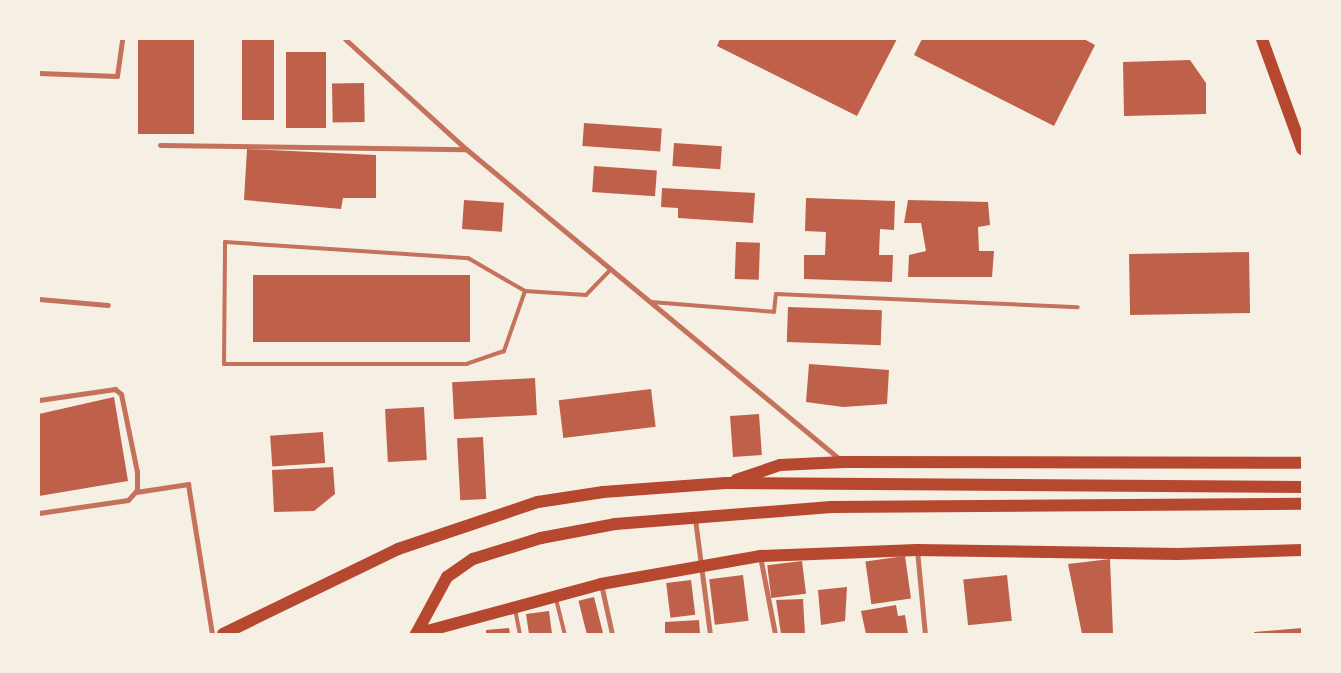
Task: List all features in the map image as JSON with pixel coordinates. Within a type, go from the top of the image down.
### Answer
[{"type":"main road","points":[[1262,39],[1302,150]]},
{"type":"main road","points":[[726,483],[780,465],[844,462],[1302,463]]},
{"type":"main road","points":[[223,634],[398,549],[538,502],[644,487],[726,483],[829,486],[1302,486]]},
{"type":"main road","points":[[416,634],[447,577],[473,558],[541,538],[694,516],[830,507],[1302,504]]},
{"type":"main road","points":[[416,634],[554,595],[601,584],[699,564],[760,556],[917,550],[1178,554],[1302,550]]},
{"type":"street","points":[[39,73],[117,76],[122,39]]},
{"type":"street","points":[[345,39],[466,149],[844,462]]},
{"type":"street","points":[[160,146],[466,149]]},
{"type":"street","points":[[39,299],[108,305]]},
{"type":"street","points":[[39,400],[115,389],[121,394],[137,472],[136,492]]},
{"type":"street","points":[[39,513],[128,500],[136,492],[188,484],[212,634]]},
{"type":"street","points":[[694,516],[710,634]]},
{"type":"street","points":[[917,550],[925,634]]},
{"type":"street","points":[[760,556],[775,634]]},
{"type":"street","points":[[601,584],[612,634]]},
{"type":"lane","points":[[525,290],[504,352],[467,364],[224,364],[225,242],[468,258],[525,290],[586,296],[611,269]]},
{"type":"lane","points":[[651,302],[774,312],[776,294],[1078,307]]},
{"type":"lane","points":[[554,595],[565,634]]},
{"type":"lane","points":[[514,606],[520,634]]},
{"type":"building","points":[[138,39],[194,39],[194,134],[138,134]]},
{"type":"building","points":[[242,39],[274,39],[274,120],[242,120]]},
{"type":"building","points":[[720,39],[897,39],[857,116],[717,46]]},
{"type":"building","points":[[922,39],[1084,39],[1095,45],[1054,126],[914,55]]},
{"type":"building","points":[[286,52],[326,52],[326,128],[286,128]]},
{"type":"building","points":[[1190,60],[1206,83],[1206,114],[1124,116],[1123,62]]},
{"type":"building","points":[[364,83],[365,122],[333,123],[332,84]]},
{"type":"building","points":[[584,123],[662,128],[660,151],[582,146]]},
{"type":"building","points":[[674,143],[722,146],[720,169],[672,166]]},
{"type":"building","points":[[247,149],[376,155],[376,198],[343,198],[341,209],[244,200]]},
{"type":"building","points":[[594,166],[657,170],[655,196],[592,192]]},
{"type":"building","points":[[662,188],[755,193],[753,223],[678,218],[678,208],[661,207]]},
{"type":"building","points":[[806,198],[895,201],[894,230],[880,229],[879,255],[893,255],[892,282],[804,279],[804,255],[825,255],[826,232],[805,231]]},
{"type":"building","points":[[464,200],[504,203],[502,232],[462,229]]},
{"type":"building","points":[[908,200],[988,202],[990,225],[978,227],[979,251],[994,251],[992,277],[908,277],[909,255],[926,251],[921,223],[904,223]]},
{"type":"building","points":[[736,242],[760,243],[759,280],[735,279]]},
{"type":"building","points":[[1249,252],[1250,313],[1130,315],[1129,254]]},
{"type":"building","points":[[253,275],[470,275],[470,342],[253,342]]},
{"type":"building","points":[[788,307],[882,310],[881,345],[787,342]]},
{"type":"building","points":[[809,364],[889,370],[887,404],[843,407],[806,402]]},
{"type":"building","points":[[535,378],[537,415],[454,419],[452,382]]},
{"type":"building","points":[[651,389],[656,427],[563,438],[559,400]]},
{"type":"building","points":[[114,397],[128,481],[39,496],[39,414]]},
{"type":"building","points":[[424,407],[427,460],[388,462],[385,409]]},
{"type":"building","points":[[759,414],[762,455],[733,457],[730,416]]},
{"type":"building","points":[[323,432],[325,463],[272,467],[270,436]]},
{"type":"building","points":[[483,437],[486,499],[460,500],[457,438]]},
{"type":"building","points":[[333,467],[335,494],[314,511],[274,512],[272,470]]},
{"type":"building","points":[[905,556],[911,599],[871,604],[865,562]]},
{"type":"building","points":[[1110,559],[1113,634],[1082,634],[1068,564]]},
{"type":"building","points":[[802,561],[806,594],[771,598],[767,565]]},
{"type":"building","points":[[743,575],[749,621],[715,625],[709,579]]},
{"type":"building","points":[[1007,575],[1012,621],[968,625],[963,580]]},
{"type":"building","points":[[691,580],[695,615],[670,618],[666,583]]},
{"type":"building","points":[[847,587],[845,621],[821,625],[818,590]]},
{"type":"building","points":[[594,597],[603,634],[587,634],[578,601]]},
{"type":"building","points":[[803,599],[805,634],[781,634],[776,600]]},
{"type":"building","points":[[896,605],[898,616],[905,615],[908,634],[866,634],[861,611]]},
{"type":"building","points":[[549,611],[552,634],[529,634],[526,614]]},
{"type":"building","points":[[699,620],[700,634],[665,634],[665,622]]},
{"type":"building","points":[[509,628],[510,634],[486,634],[486,630]]},
{"type":"building","points":[[1302,628],[1302,634],[1254,634],[1254,632]]}]
